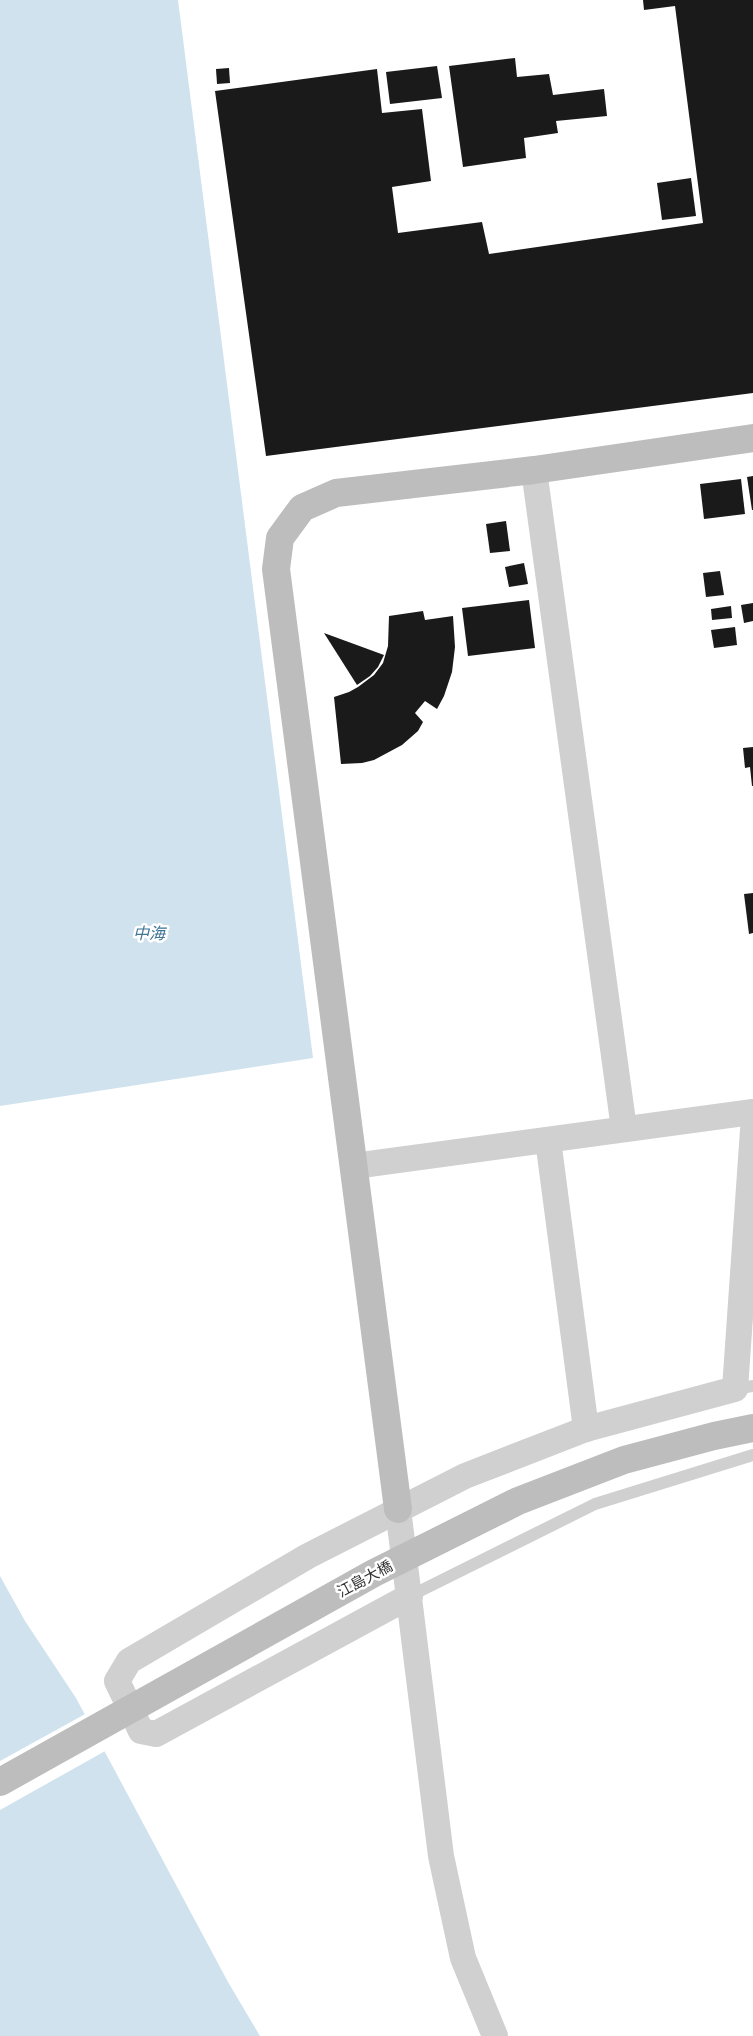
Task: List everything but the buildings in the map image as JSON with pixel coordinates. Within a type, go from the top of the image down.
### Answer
[{"type":"street","points":[[495,2036],[463,1958],[441,1856],[410,1596],[276,569],[280,538],[302,508],[336,493],[534,470],[753,438]]},
{"type":"street","points":[[534,470],[624,1129]]},
{"type":"street","points":[[354,1166],[753,1112]]},
{"type":"street","points":[[410,1596],[156,1734],[141,1731],[116,1681],[129,1661],[308,1556],[465,1476],[586,1429],[744,1387],[753,1130]]},
{"type":"street","points":[[548,1140],[586,1429]]},
{"type":"street","name":"江島大橋","points":[[0,1782],[374,1573],[518,1501],[624,1460],[714,1436],[753,1428]]},
{"type":"lane","points":[[410,1596],[595,1504],[753,1455]]},
{"type":"water","name":"中海","points":[[0,0],[178,0],[313,1058],[0,1106]]},
{"type":"water","points":[[0,1576],[25,1621],[76,1698],[228,1982],[260,2036],[0,2036]]},
{"type":"pier","points":[[87,1713],[107,1750],[0,1810],[0,1761]]}]
